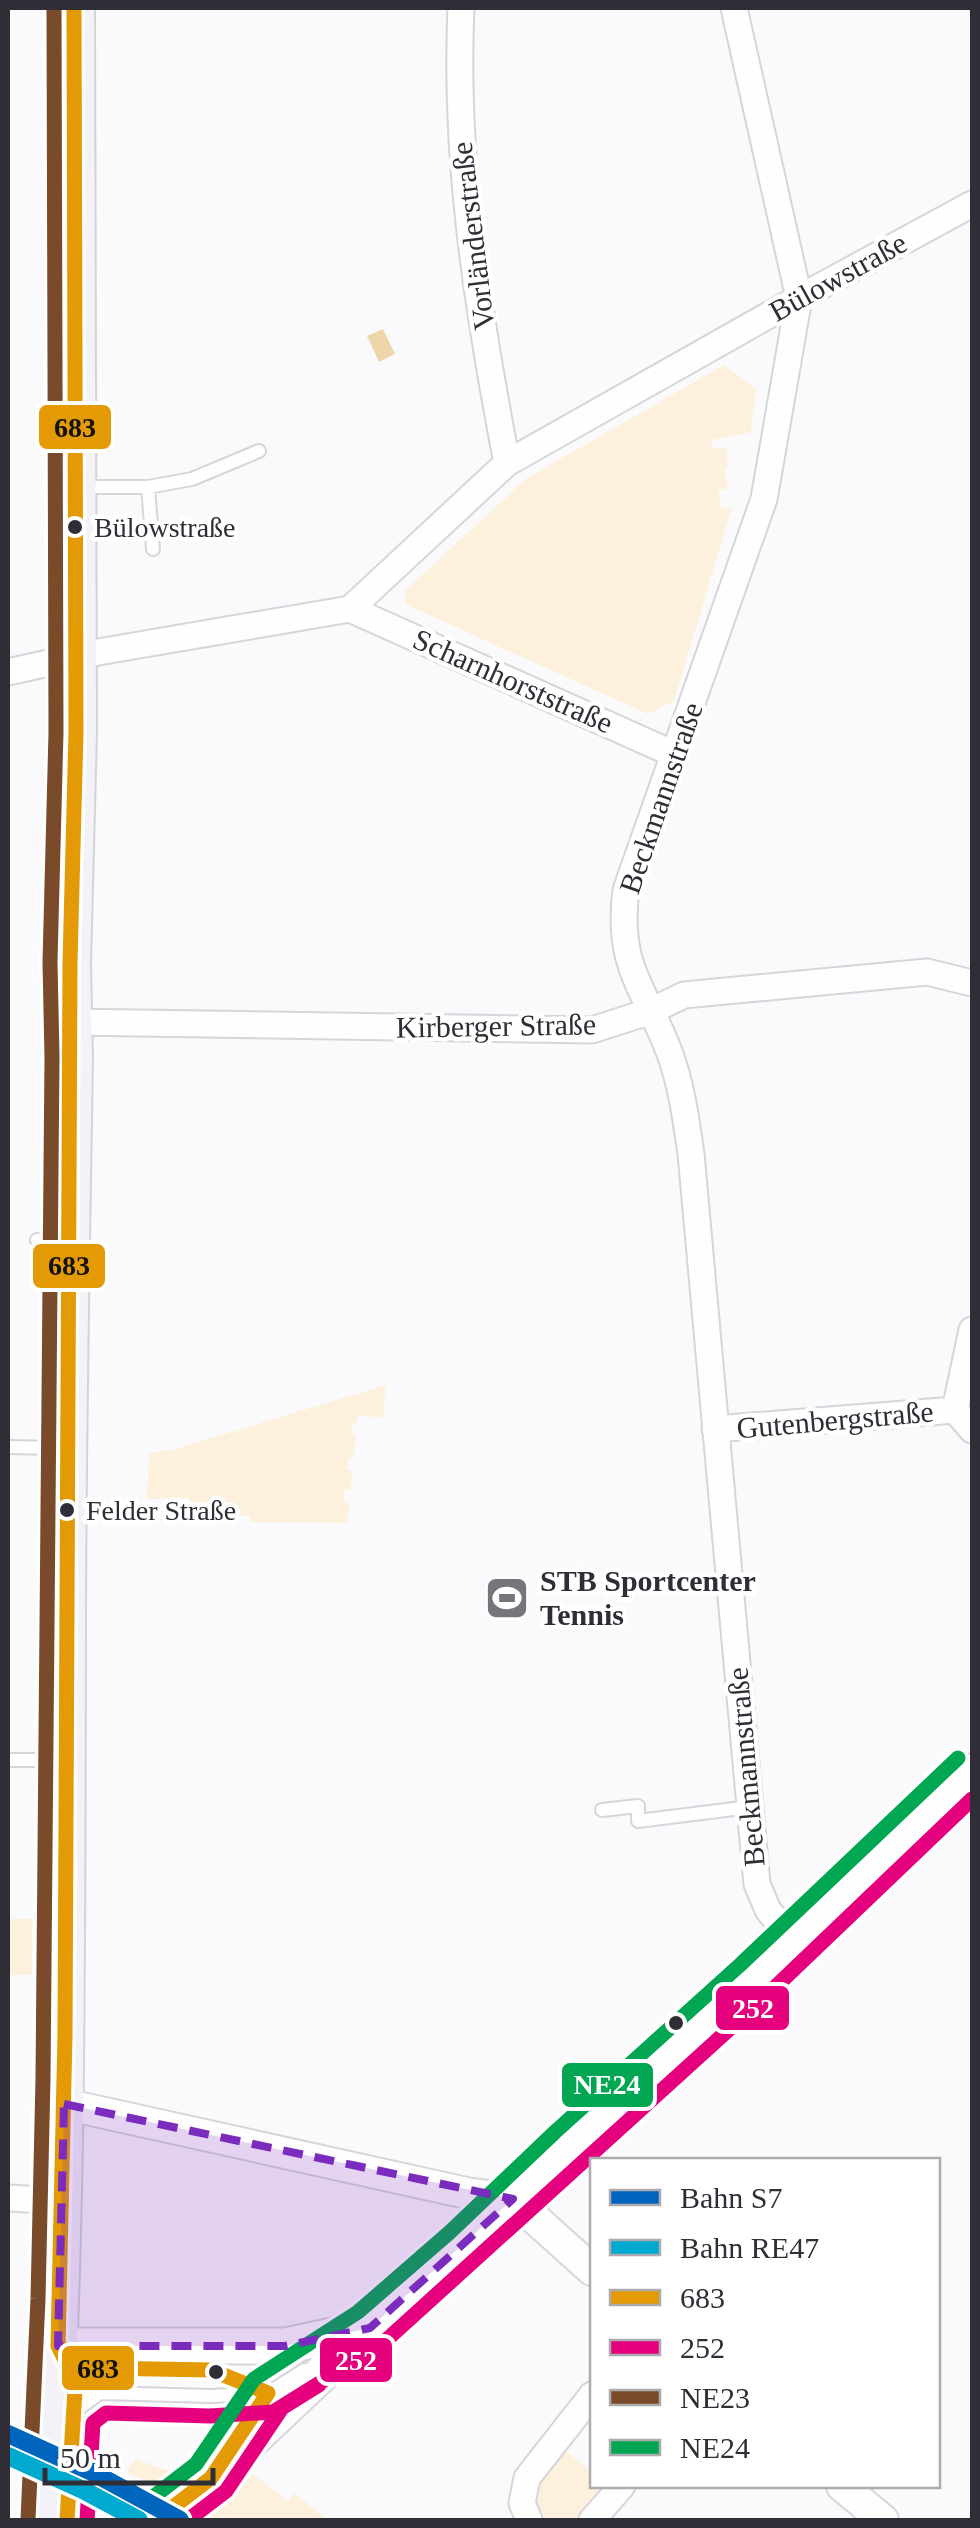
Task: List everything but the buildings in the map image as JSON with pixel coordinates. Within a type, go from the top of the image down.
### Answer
[{"type":"main road","points":[[48,2520],[63,2379],[68,1448],[53,1240],[71,1022],[74,487],[81,339],[74,8]]},
{"type":"main road","points":[[156,2520],[211,2478],[794,1942],[972,1772]]},
{"type":"main road","points":[[63,2379],[105,2359],[286,2346],[370,2328]]},
{"type":"street","name":"Vorländerstraße","points":[[461,8],[458,88],[463,179],[507,463]]},
{"type":"street","name":"Beckmannstraße","points":[[734,8],[799,298],[764,499],[624,904],[629,967],[669,1051],[682,1096],[691,1154],[759,1892],[794,1942]]},
{"type":"street","name":"Bülowstraße","points":[[350,608],[507,463],[972,204]]},
{"type":"street","name":"Scharnhorststraße","points":[[350,608],[676,754]]},
{"type":"street","points":[[8,672],[75,656],[350,608]]},
{"type":"street","name":"Kirberger Straße","points":[[71,1022],[592,1030],[651,1011],[684,994],[927,972],[972,983]]},
{"type":"street","points":[[972,1330],[955,1410],[972,1430]]},
{"type":"street","name":"Gutenbergstraße","points":[[715,1429],[955,1410]]},
{"type":"street","points":[[64,2104],[512,2200],[590,2268]]},
{"type":"street","points":[[8,2198],[62,2201]]},
{"type":"street","points":[[529,2520],[522,2503],[526,2478],[590,2398]]},
{"type":"street","points":[[592,2520],[620,2488]]},
{"type":"street","points":[[844,2488],[883,2520]]},
{"type":"lane","points":[[74,487],[148,487],[192,479],[260,452]]},
{"type":"lane","points":[[148,487],[153,548]]},
{"type":"lane","points":[[8,1447],[68,1448]]},
{"type":"lane","points":[[8,1760],[66,1760]]},
{"type":"lane","points":[[602,1810],[638,1806],[638,1821],[750,1807]]},
{"type":"lane","points":[[211,2478],[268,2393],[370,2328]]},
{"type":"lane","points":[[63,2379],[105,2359],[211,2370],[268,2393]]},
{"type":"lane","points":[[63,2379],[100,2393],[268,2393]]},
{"type":"lane","points":[[63,2379],[67,2520]]},
{"type":"highlighted area","points":[[64,2104],[513,2199],[370,2328],[285,2346],[58,2346]]},
{"type":"shaded area","points":[[383,329],[395,354],[379,362],[367,336]]},
{"type":"shaded area","points":[[724,365],[756,389],[751,432],[711,440],[712,448],[726,448],[728,489],[718,491],[721,509],[732,507],[674,701],[648,714],[405,604],[409,587],[527,478]]},
{"type":"shaded area","points":[[386,1385],[383,1418],[359,1415],[357,1423],[352,1423],[351,1434],[356,1435],[347,1470],[352,1471],[351,1490],[344,1490],[344,1502],[349,1503],[347,1523],[250,1522],[250,1516],[233,1516],[233,1522],[192,1521],[189,1498],[147,1499],[149,1453],[172,1450]]},
{"type":"shaded area","points":[[8,1919],[32,1919],[32,1975],[8,1975]]},
{"type":"shaded area","points":[[560,2446],[590,2470],[590,2488],[608,2488],[582,2520],[537,2520],[530,2488]]},
{"type":"shaded area","points":[[135,2459],[172,2472],[156,2484],[126,2473]]},
{"type":"shaded area","points":[[253,2474],[288,2501],[294,2493],[329,2520],[201,2519]]},
{"type":"rail line","name":"S7","points":[[8,2434],[92,2472],[180,2520]]},
{"type":"rail line","name":"RE47","points":[[8,2456],[139,2520]]},
{"type":"transit line","name":"NE23","points":[[28,2519],[43,2079],[50,962],[56,732],[54,8]]},
{"type":"transit line","name":"683","points":[[67,2520],[75,2390],[58,2346],[65,2035],[70,963],[76,732],[74,8]]},
{"type":"transit line","name":"NE24","points":[[144,2504],[196,2464],[254,2379],[358,2312],[450,2232],[958,1758]]},
{"type":"transit line","name":"252","points":[[87,2520],[93,2423],[106,2413],[210,2416],[273,2412],[382,2344],[768,1994],[972,1799]]},
{"type":"transit line","name":"683","points":[[58,2346],[97,2368],[211,2370],[268,2393],[211,2478],[156,2520]]},
{"type":"transit line","name":"252","points":[[188,2520],[226,2491],[282,2408],[319,2385]]},
{"type":"place","name":"Bülowstraße","points":[[75,527]]},
{"type":"place","name":"Felder Straße","points":[[67,1510]]},
{"type":"place","name":"STB Sportcenter Tennis","points":[[507,1598]]}]
